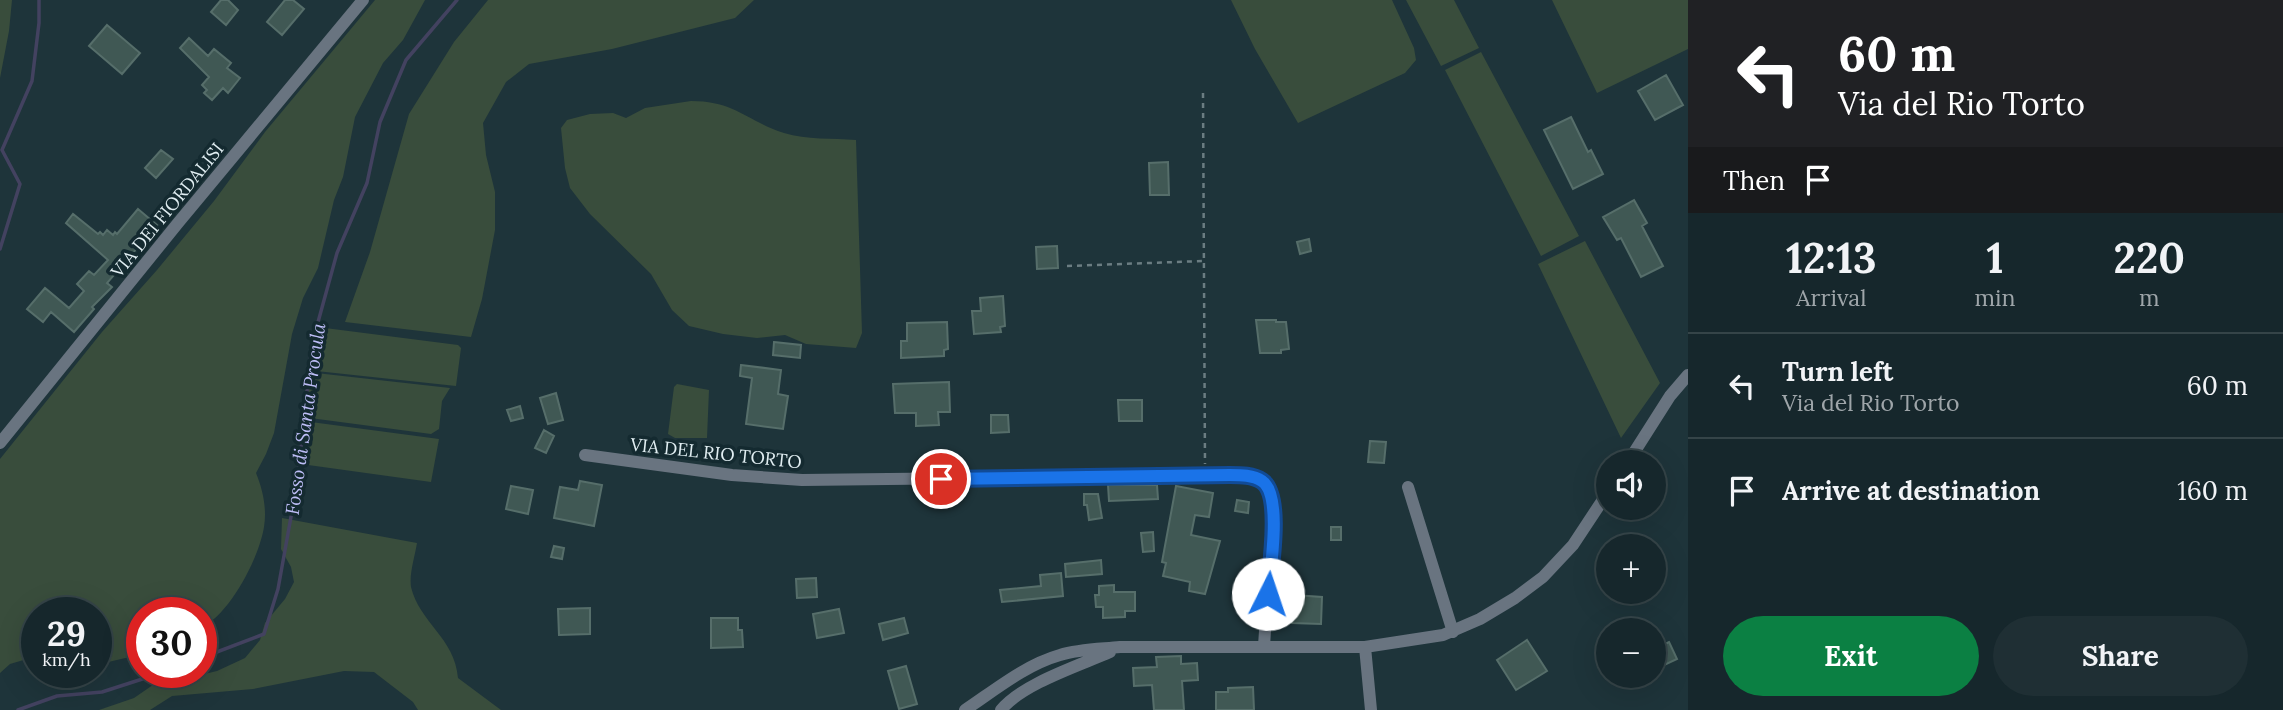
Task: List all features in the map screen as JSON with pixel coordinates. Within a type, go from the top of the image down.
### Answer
[{"type":"street","name":"VIA DEI FIORDALISI","points":[[0,443],[177,223],[363,0]]},
{"type":"street","points":[[1636,450],[1670,396],[1688,375]]},
{"type":"street","name":"VIA DEL RIO TORTO","points":[[584,455],[733,475],[802,480],[1205,475],[1255,478],[1263,482],[1271,493],[1273,517],[1264,646]]},
{"type":"street","points":[[1408,487],[1453,632]]},
{"type":"street","points":[[965,710],[1015,676],[1044,661],[1080,651],[1120,648],[1365,647],[1431,639],[1453,632],[1515,598],[1549,572],[1573,545],[1596,510]]},
{"type":"street","points":[[1365,647],[1371,710]]},
{"type":"street","points":[[1001,710],[1028,689],[1120,648]]},
{"type":"path","points":[[1203,93],[1205,475]]},
{"type":"path","points":[[1067,266],[1204,261]]},
{"type":"green space","points":[[0,0],[12,0],[0,78]]},
{"type":"green space","points":[[375,0],[425,0],[403,40],[383,63],[355,117],[343,177],[334,200],[318,268],[303,298],[292,334],[274,433],[256,473],[264,500],[264,527],[256,554],[242,584],[217,616],[217,597],[126,597],[126,658],[112,661],[112,597],[21,597],[21,661],[10,664],[0,673],[0,459],[102,332],[214,201],[265,132]]},
{"type":"green space","points":[[488,0],[754,0],[735,18],[612,49],[529,64],[506,82],[483,123],[486,155],[495,192],[495,230],[482,299],[471,337],[345,322],[370,252],[409,114],[454,42]]},
{"type":"green space","points":[[1231,0],[1392,0],[1414,48],[1416,60],[1405,73],[1298,123],[1255,49]]},
{"type":"green space","points":[[1406,0],[1454,0],[1479,48],[1441,66]]},
{"type":"green space","points":[[1552,0],[1688,0],[1688,49],[1597,93]]},
{"type":"green space","points":[[1481,52],[1579,236],[1541,256],[1445,70]]},
{"type":"green space","points":[[691,101],[719,104],[784,133],[811,138],[856,140],[862,333],[856,348],[806,344],[785,335],[757,338],[689,326],[672,310],[651,274],[590,214],[570,188],[561,128],[567,120],[590,114],[613,113],[626,118],[645,108]]},
{"type":"green space","points":[[1585,241],[1660,383],[1621,438],[1538,264]]},
{"type":"green space","points":[[325,328],[458,345],[461,348],[456,386],[307,370],[315,341]]},
{"type":"green space","points":[[307,372],[450,388],[442,401],[439,429],[431,434],[310,418],[304,410]]},
{"type":"green space","points":[[677,384],[709,390],[707,438],[675,438],[668,434],[674,387]]},
{"type":"green space","points":[[311,422],[439,439],[431,482],[301,464],[307,425]]},
{"type":"green space","points":[[282,518],[417,543],[411,571],[411,587],[415,599],[451,652],[458,678],[501,710],[418,710],[413,702],[374,672],[344,671],[253,689],[172,696],[150,710],[99,710],[134,698],[148,688],[217,688],[217,671],[245,658],[260,640],[265,623],[285,599],[294,582],[291,567],[281,549]]},
{"type":"building","points":[[221,0],[228,0],[238,10],[226,25],[211,12]]},
{"type":"building","points":[[285,0],[293,0],[304,9],[282,35],[267,22]]},
{"type":"building","points":[[107,25],[140,53],[122,74],[89,46]]},
{"type":"building","points":[[189,38],[208,56],[214,49],[231,63],[227,68],[240,78],[228,93],[223,88],[212,100],[204,93],[207,90],[202,85],[209,77],[180,48]]},
{"type":"building","points":[[1666,75],[1683,105],[1655,120],[1638,91]]},
{"type":"building","points":[[1571,117],[1588,152],[1591,150],[1603,174],[1573,189],[1544,130]]},
{"type":"building","points":[[161,150],[173,159],[156,178],[145,168]]},
{"type":"building","points":[[1168,162],[1169,195],[1150,195],[1149,163]]},
{"type":"building","points":[[1634,200],[1647,223],[1642,226],[1663,266],[1641,277],[1621,238],[1617,240],[1603,217]]},
{"type":"building","points":[[138,209],[157,225],[107,283],[112,287],[92,307],[94,309],[74,332],[51,312],[43,322],[27,309],[45,288],[69,308],[84,291],[77,284],[89,271],[94,275],[108,260],[66,223],[73,214],[98,234],[100,232],[103,235],[107,230],[113,235],[115,232],[117,234]]},
{"type":"building","points":[[1309,239],[1311,251],[1300,254],[1297,242]]},
{"type":"building","points":[[1057,246],[1058,268],[1037,269],[1036,247]]},
{"type":"building","points":[[1003,296],[1005,326],[1000,327],[1001,332],[974,334],[972,311],[981,311],[980,298]]},
{"type":"building","points":[[1256,320],[1286,322],[1289,349],[1281,350],[1281,353],[1260,353]]},
{"type":"building","points":[[947,322],[948,349],[944,350],[944,356],[901,358],[901,341],[907,341],[907,323]]},
{"type":"building","points":[[774,342],[801,345],[800,358],[773,355]]},
{"type":"building","points":[[741,365],[781,370],[778,394],[788,396],[783,429],[746,424],[752,378],[740,376]]},
{"type":"building","points":[[949,382],[950,412],[938,412],[939,425],[916,426],[916,413],[895,413],[893,384]]},
{"type":"building","points":[[556,393],[563,420],[548,424],[540,398]]},
{"type":"building","points":[[1118,400],[1142,400],[1142,421],[1119,421]]},
{"type":"building","points":[[520,406],[523,418],[511,421],[507,410]]},
{"type":"building","points":[[991,415],[1008,415],[1009,432],[991,433]]},
{"type":"building","points":[[544,430],[554,436],[546,453],[535,448]]},
{"type":"building","points":[[1370,441],[1386,442],[1384,463],[1368,462]]},
{"type":"building","points":[[580,481],[602,485],[594,526],[554,518],[560,487],[578,490]]},
{"type":"building","points":[[1108,485],[1157,485],[1158,499],[1109,501]]},
{"type":"building","points":[[511,486],[533,490],[528,514],[506,509]]},
{"type":"building","points":[[1176,486],[1213,493],[1209,517],[1195,515],[1191,535],[1220,541],[1205,594],[1189,591],[1190,582],[1163,576],[1166,563],[1162,562]]},
{"type":"building","points":[[1084,494],[1098,494],[1102,518],[1089,520]]},
{"type":"building","points":[[1237,500],[1249,502],[1248,513],[1235,511]]},
{"type":"building","points":[[1331,527],[1341,527],[1341,540],[1331,540]]},
{"type":"building","points":[[1153,532],[1154,551],[1143,552],[1141,533]]},
{"type":"building","points":[[554,546],[564,548],[562,559],[551,557]]},
{"type":"building","points":[[1101,560],[1102,574],[1066,577],[1065,564]]},
{"type":"building","points":[[1061,573],[1063,596],[1002,602],[1000,590],[1041,586],[1040,575]]},
{"type":"building","points":[[816,578],[817,597],[797,598],[796,579]]},
{"type":"building","points":[[1114,585],[1114,592],[1135,592],[1135,611],[1125,611],[1125,617],[1103,618],[1103,607],[1096,607],[1095,595],[1099,595],[1099,586]]},
{"type":"building","points":[[1294,595],[1322,597],[1321,624],[1292,623]]},
{"type":"building","points":[[590,608],[590,634],[559,635],[558,609]]},
{"type":"building","points":[[839,609],[844,633],[817,638],[813,614]]},
{"type":"building","points":[[711,618],[738,618],[743,647],[711,648]]},
{"type":"building","points":[[904,618],[908,633],[883,640],[879,624]]},
{"type":"building","points":[[1527,640],[1547,671],[1516,690],[1497,660]]},
{"type":"building","points":[[1669,642],[1677,659],[1666,664],[1666,643]]},
{"type":"building","points":[[1181,656],[1181,664],[1197,663],[1198,680],[1182,681],[1184,710],[1154,710],[1152,685],[1134,686],[1133,668],[1157,667],[1156,657]]},
{"type":"building","points":[[906,666],[917,704],[899,709],[888,671]]},
{"type":"building","points":[[1253,687],[1254,710],[1216,710],[1216,692],[1228,692],[1228,688]]},
{"type":"waterway","points":[[0,249],[20,184],[2,150],[32,81],[39,0]]},
{"type":"waterway","name":"Fosso di Santa Procula","points":[[217,652],[264,634],[278,589],[298,478],[312,344],[337,253],[367,183],[380,122],[406,60],[457,0]]},
{"type":"waterway","name":"Fosso di Santa Procula","points":[[18,710],[57,696],[102,692],[126,684]]},
{"type":"route","points":[[941,479],[1230,475],[1255,478],[1268,487],[1273,503],[1268,594]]}]
